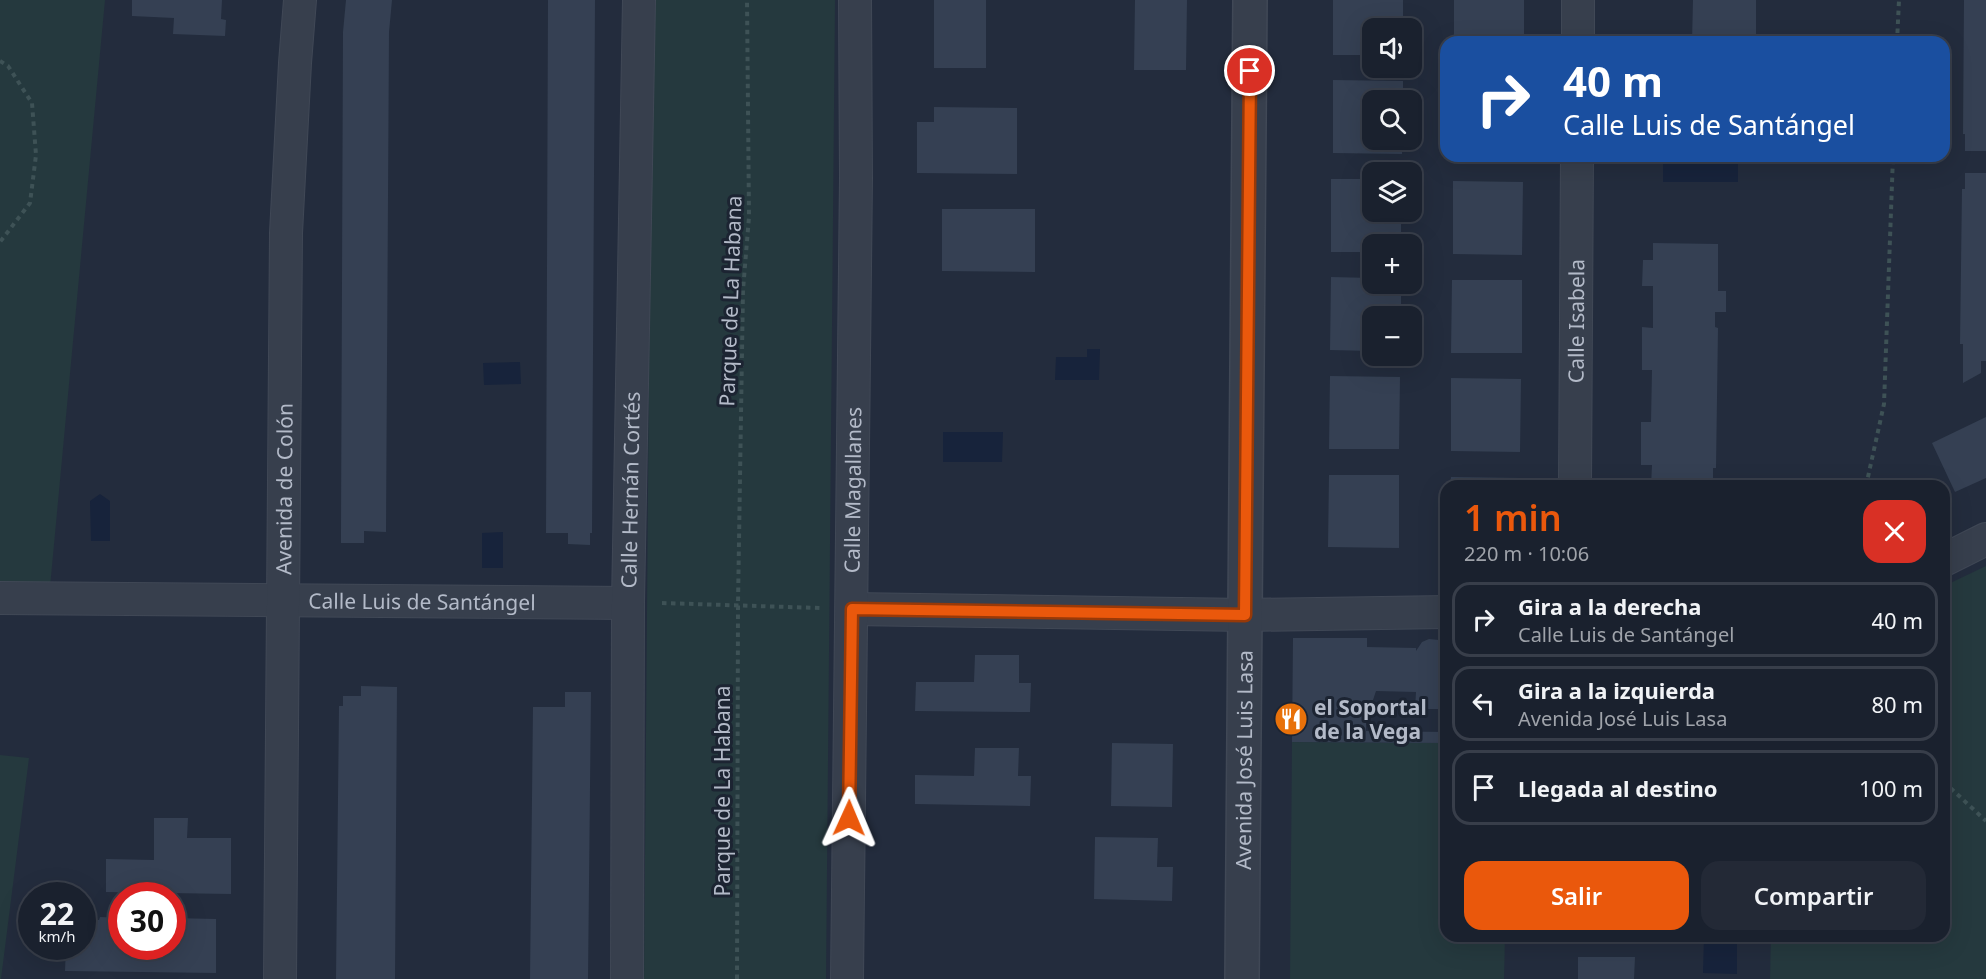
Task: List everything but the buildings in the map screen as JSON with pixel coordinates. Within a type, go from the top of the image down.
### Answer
[{"type":"street","name":"Avenida de Colón","points":[[280,979],[286,233],[300,0]]},
{"type":"street","name":"Calle Hernán Cortés","points":[[627,979],[628,603],[639,0]]},
{"type":"street","name":"Calle Magallanes","points":[[848,979],[855,0]]},
{"type":"street","name":"Avenida José Luis Lasa","points":[[1242,979],[1250,0]]},
{"type":"street","points":[[1578,0],[1578,36]]},
{"type":"street","name":"Calle Isabela","points":[[1575,480],[1577,162]]},
{"type":"street","points":[[1950,557],[1986,539]]},
{"type":"street","name":"Calle Luis de Santángel","points":[[0,598],[284,598],[628,603]]},
{"type":"street","points":[[852,609],[1245,615],[1440,612]]},
{"type":"path","name":"Parque de La Habana","points":[[737,979],[738,604],[743,290],[749,217],[747,0]]},
{"type":"path","points":[[1897,36],[1899,0]]},
{"type":"path","points":[[0,61],[8,66],[32,103],[36,155],[30,203],[0,242]]},
{"type":"path","points":[[1867,480],[1884,404],[1893,162]]},
{"type":"path","points":[[628,603],[738,604],[852,609]]},
{"type":"path","points":[[1950,788],[1986,821]]},
{"type":"green space","points":[[0,0],[105,0],[49,598],[0,594]]},
{"type":"green space","points":[[652,0],[835,0],[826,979],[644,979]]},
{"type":"green space","points":[[1986,566],[1986,979],[1770,979],[1771,942],[1950,942],[1950,583]]},
{"type":"green space","points":[[1292,742],[1440,743],[1440,942],[1505,942],[1504,979],[1290,979]]},
{"type":"green space","points":[[0,755],[29,758],[1,979],[0,979]]},
{"type":"water","points":[[1663,162],[1738,162],[1738,182],[1663,182]]},
{"type":"water","points":[[1087,349],[1100,349],[1099,380],[1055,380],[1056,357],[1087,357]]},
{"type":"water","points":[[520,362],[521,384],[484,385],[483,363]]},
{"type":"water","points":[[943,432],[1003,432],[1002,462],[943,462]]},
{"type":"water","points":[[100,494],[110,501],[110,541],[91,541],[90,501]]},
{"type":"water","points":[[503,532],[503,568],[482,568],[482,533]]},
{"type":"water","points":[[1704,942],[1737,942],[1737,974],[1703,973]]},
{"type":"place","name":"el Soportal de la Vega","points":[[1291,719]]},
{"type":"route","points":[[849,818],[852,609],[1245,615],[1250,71]]}]
